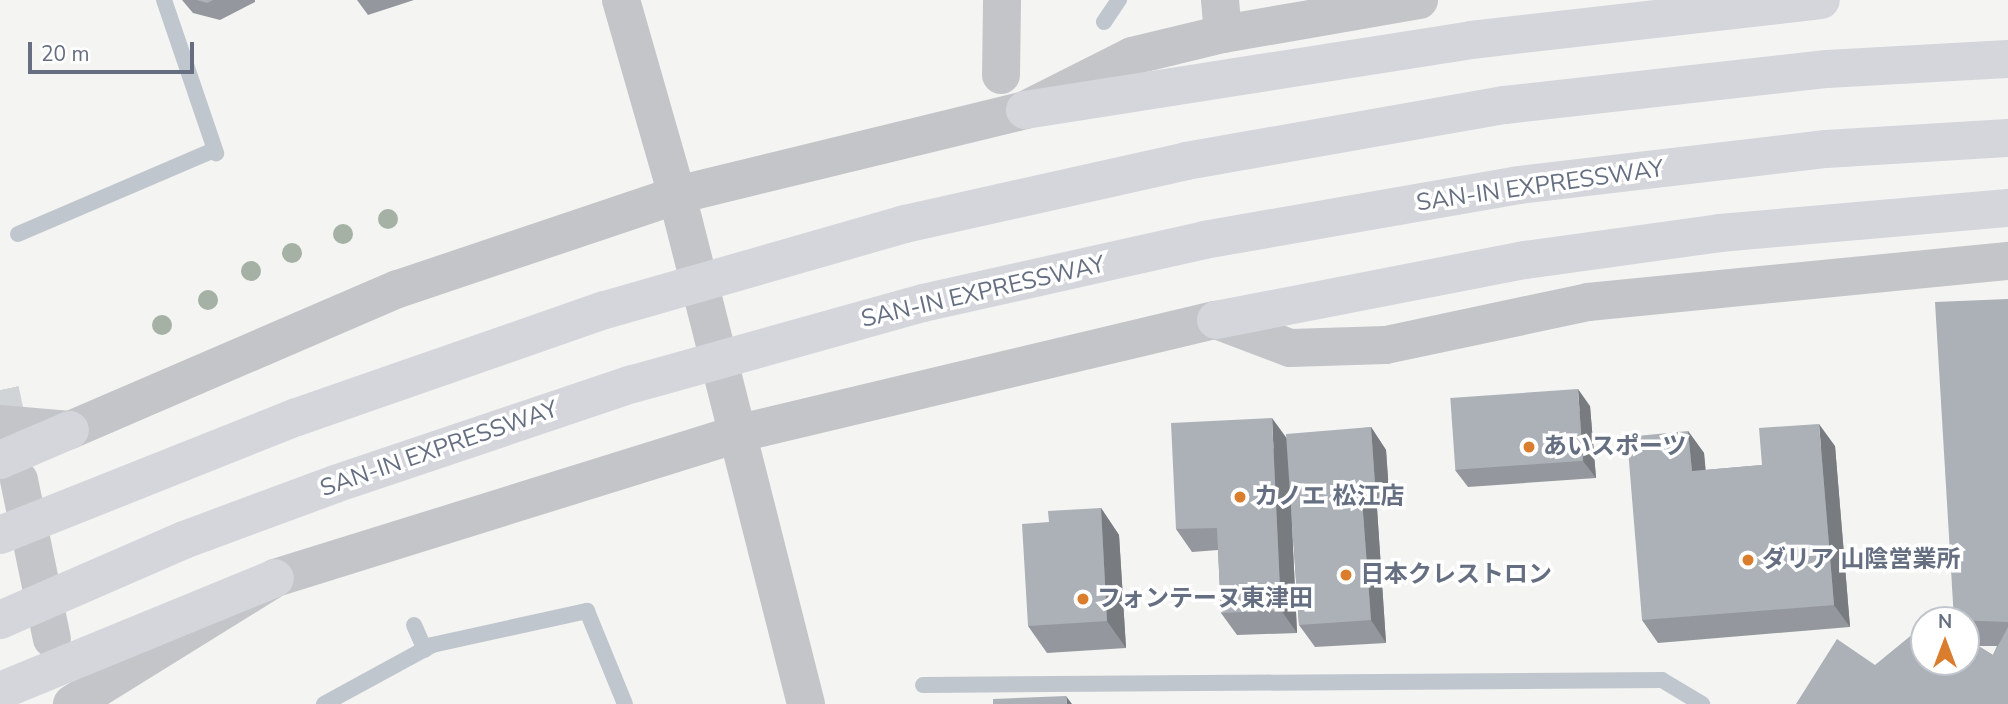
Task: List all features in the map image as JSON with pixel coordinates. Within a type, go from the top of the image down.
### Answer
[{"type":"highway","points":[[1025,110],[1471,40],[1821,0]]},
{"type":"highway","points":[[0,535],[297,416],[579,319],[905,224],[1186,161],[1505,105],[1827,69],[2008,59]]},
{"type":"highway","name":"SAN-IN EXPRESSWAY","points":[[0,620],[184,540],[335,484],[633,384],[923,303],[1204,240],[1519,185],[1826,149],[2008,138]]},
{"type":"highway","points":[[1216,320],[1526,260],[1720,233],[2008,208]]},
{"type":"highway","points":[[9,470],[70,430]]},
{"type":"highway","points":[[0,691],[275,578]]},
{"type":"street","points":[[621,0],[677,195],[806,704]]},
{"type":"street","points":[[1001,75],[1002,0]]},
{"type":"street","points":[[0,424],[70,430],[398,289],[677,195],[1025,110],[1132,56],[1222,17],[1419,0]]},
{"type":"street","points":[[72,704],[275,578],[736,434],[1216,320],[1290,348],[1386,345],[1588,302],[2008,261]]},
{"type":"street","points":[[9,470],[52,639]]},
{"type":"building","points":[[2008,299],[2008,622],[1980,621],[1980,606],[1953,606],[1935,302]]},
{"type":"building","name":"あいスポーツ","points":[[1578,389],[1583,461],[1455,470],[1450,398]]},
{"type":"building","name":"カノエ 松江店","points":[[1272,418],[1281,610],[1221,613],[1217,528],[1176,529],[1171,423]]},
{"type":"building","name":"ダリア 山陰営業所","points":[[1819,424],[1834,605],[1642,620],[1627,437],[1688,431],[1692,471],[1762,465],[1759,428]]},
{"type":"building","name":"日本クレストロン","points":[[1371,427],[1375,484],[1361,485],[1371,620],[1299,625],[1286,434]]},
{"type":"building","points":[[1101,508],[1107,621],[1028,626],[1022,524],[1049,522],[1048,511]]},
{"type":"building","points":[[2008,627],[2008,704],[1796,704],[1837,639],[1875,665],[1910,636],[1910,676],[1980,676],[1980,647],[1993,655]]},
{"type":"building","points":[[1066,696],[1067,704],[993,704],[993,699]]},
{"type":"waterway","points":[[164,0],[216,153]]},
{"type":"waterway","points":[[1104,22],[1119,0]]},
{"type":"waterway","points":[[18,234],[214,150]]},
{"type":"waterway","points":[[324,704],[432,645],[587,611],[625,704]]},
{"type":"waterway","points":[[414,625],[425,650]]},
{"type":"waterway","points":[[923,685],[1662,680],[1702,704]]},
{"type":"tunnel","points":[[0,390],[14,456]]},
{"type":"place","name":"あいスポーツ","points":[[1529,447]]},
{"type":"place","name":"カノエ 松江店","points":[[1240,497]]},
{"type":"place","name":"ダリア 山陰営業所","points":[[1748,560]]},
{"type":"place","name":"日本クレストロン","points":[[1346,575]]},
{"type":"place","name":"フォンテーヌ東津田","points":[[1083,599]]}]
